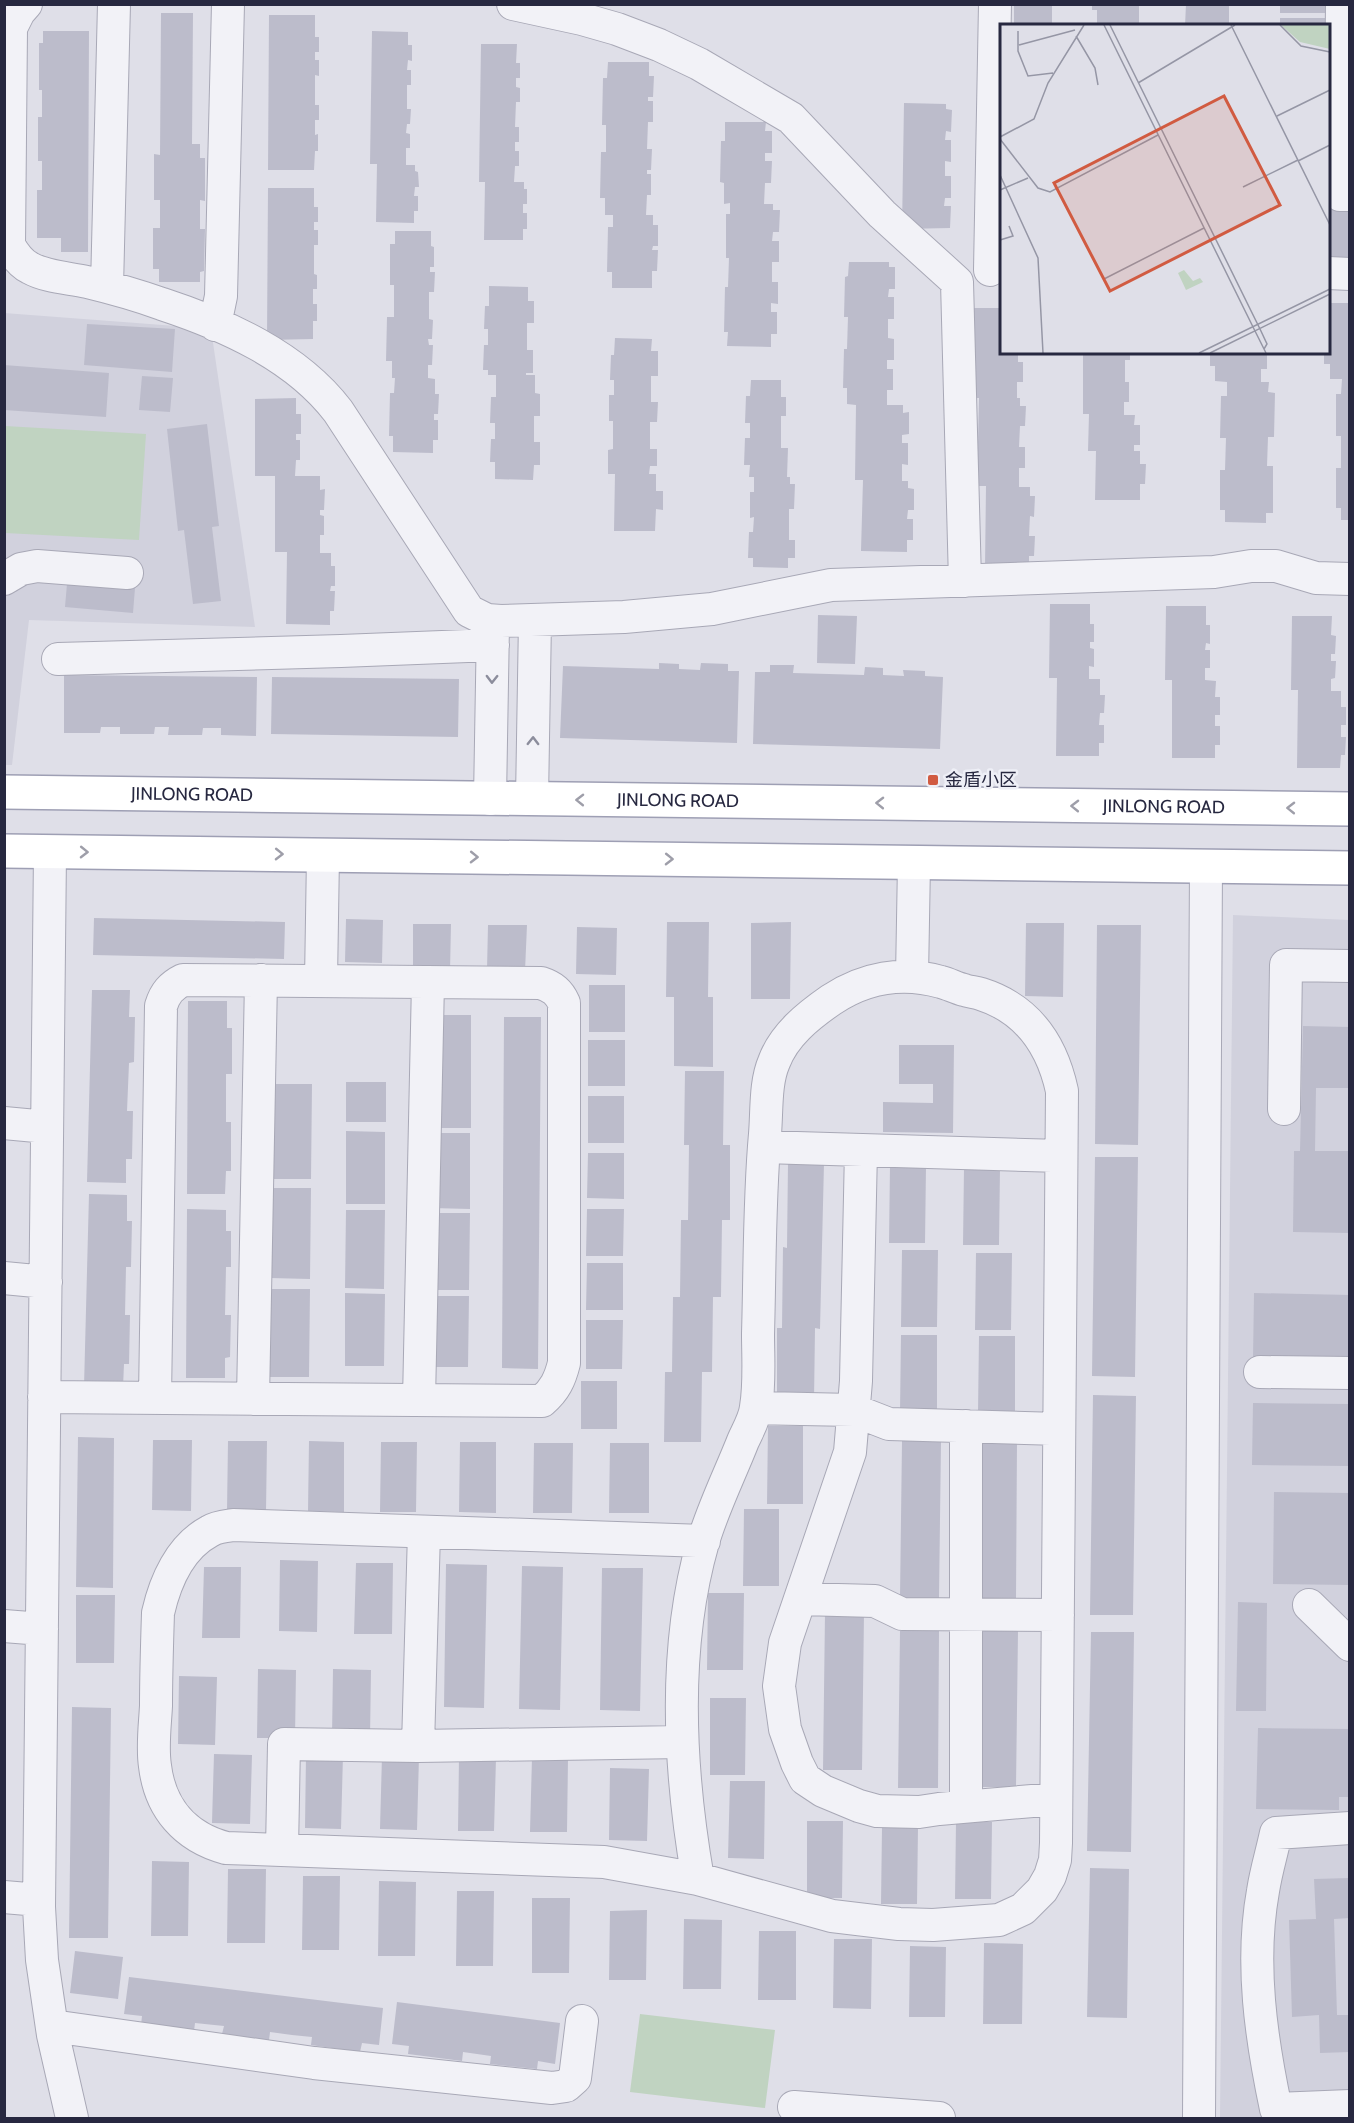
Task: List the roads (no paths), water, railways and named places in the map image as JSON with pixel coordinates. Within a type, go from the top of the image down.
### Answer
[{"type":"main road","name":"JINLONG ROAD","points":[[4,792],[1350,809]]},
{"type":"main road","points":[[4,851],[1350,868]]},
{"type":"street","points":[[26,4],[11,28],[9,245],[15,255],[30,268],[40,272],[107,287],[163,304],[215,325],[269,352],[303,374],[326,396],[469,611],[478,616],[493,632],[490,799]]},
{"type":"street","points":[[107,287],[114,4]]},
{"type":"street","points":[[215,325],[221,296],[228,4]]},
{"type":"street","points":[[513,4],[582,18],[659,45],[699,64],[791,118],[882,214],[957,282],[965,581]]},
{"type":"street","points":[[957,282],[996,270],[995,4]]},
{"type":"street","points":[[1342,4],[1340,195],[1350,195]]},
{"type":"street","points":[[1330,273],[1350,274]]},
{"type":"street","points":[[4,554],[37,566]]},
{"type":"street","points":[[4,579],[21,569],[37,566],[127,573]]},
{"type":"street","points":[[58,659],[341,651],[493,632],[535,620],[668,614],[712,609],[831,585],[1214,572],[1251,566],[1276,566],[1316,578],[1350,579]]},
{"type":"street","points":[[532,799],[535,620]]},
{"type":"street","points":[[51,852],[39,1900],[42,1960],[52,2026],[72,2118]]},
{"type":"street","points":[[321,981],[323,855]]},
{"type":"street","points":[[912,977],[914,863]]},
{"type":"street","points":[[1199,2118],[1206,866]]},
{"type":"street","points":[[1284,1109],[1286,965],[1350,966]]},
{"type":"street","points":[[698,1879],[684,1788],[682,1692],[686,1641],[693,1591],[704,1541],[756,1408],[764,1147],[769,1075],[778,1053],[790,1034],[819,1009],[844,992],[862,984],[880,979],[912,977],[943,982],[997,1000],[1012,1009],[1037,1033],[1058,1070],[1062,1091],[1055,1860],[1050,1876],[1033,1901],[1012,1916],[999,1920],[933,1925],[866,1921],[799,1908],[698,1879],[604,1862],[226,1848],[212,1844],[188,1831],[175,1817],[165,1800],[154,1765],[158,1613],[170,1577],[179,1560],[211,1530],[233,1525],[704,1541]]},
{"type":"street","points":[[44,1397],[253,1399],[542,1401],[555,1389],[564,1363],[564,1004],[554,988],[541,983],[261,980],[183,980],[173,985],[163,999],[161,1018],[155,1398]]},
{"type":"street","points":[[253,1399],[261,980]]},
{"type":"street","points":[[419,1400],[428,982]]},
{"type":"street","points":[[4,1123],[47,1127]]},
{"type":"street","points":[[764,1147],[1061,1156]]},
{"type":"street","points":[[861,1150],[856,1381],[849,1452],[801,1599],[784,1643],[779,1686],[785,1729],[805,1779],[842,1800],[877,1810],[919,1812],[1056,1799]]},
{"type":"street","points":[[4,1278],[46,1282]]},
{"type":"street","points":[[1260,1372],[1350,1373]]},
{"type":"street","points":[[756,1408],[854,1410],[889,1424],[1059,1429]]},
{"type":"street","points":[[966,1426],[966,1806]]},
{"type":"street","points":[[418,1746],[424,1532]]},
{"type":"street","points":[[801,1599],[875,1601],[902,1614],[1058,1615]]},
{"type":"street","points":[[1309,1605],[1350,1645]]},
{"type":"street","points":[[4,1626],[42,1629]]},
{"type":"street","points":[[282,1850],[284,1744],[418,1746],[682,1742]]},
{"type":"street","points":[[1350,1828],[1276,1833],[1262,1892],[1258,1933],[1258,1974],[1266,2062],[1276,2109],[1350,2106]]},
{"type":"street","points":[[4,1897],[39,1900]]},
{"type":"street","points":[[52,2026],[314,2063],[552,2088],[566,2086],[574,2078],[582,2021]]},
{"type":"street","points":[[794,2107],[939,2118]]},
{"type":"place","name":"金盾小区","points":[[933,780]]}]
